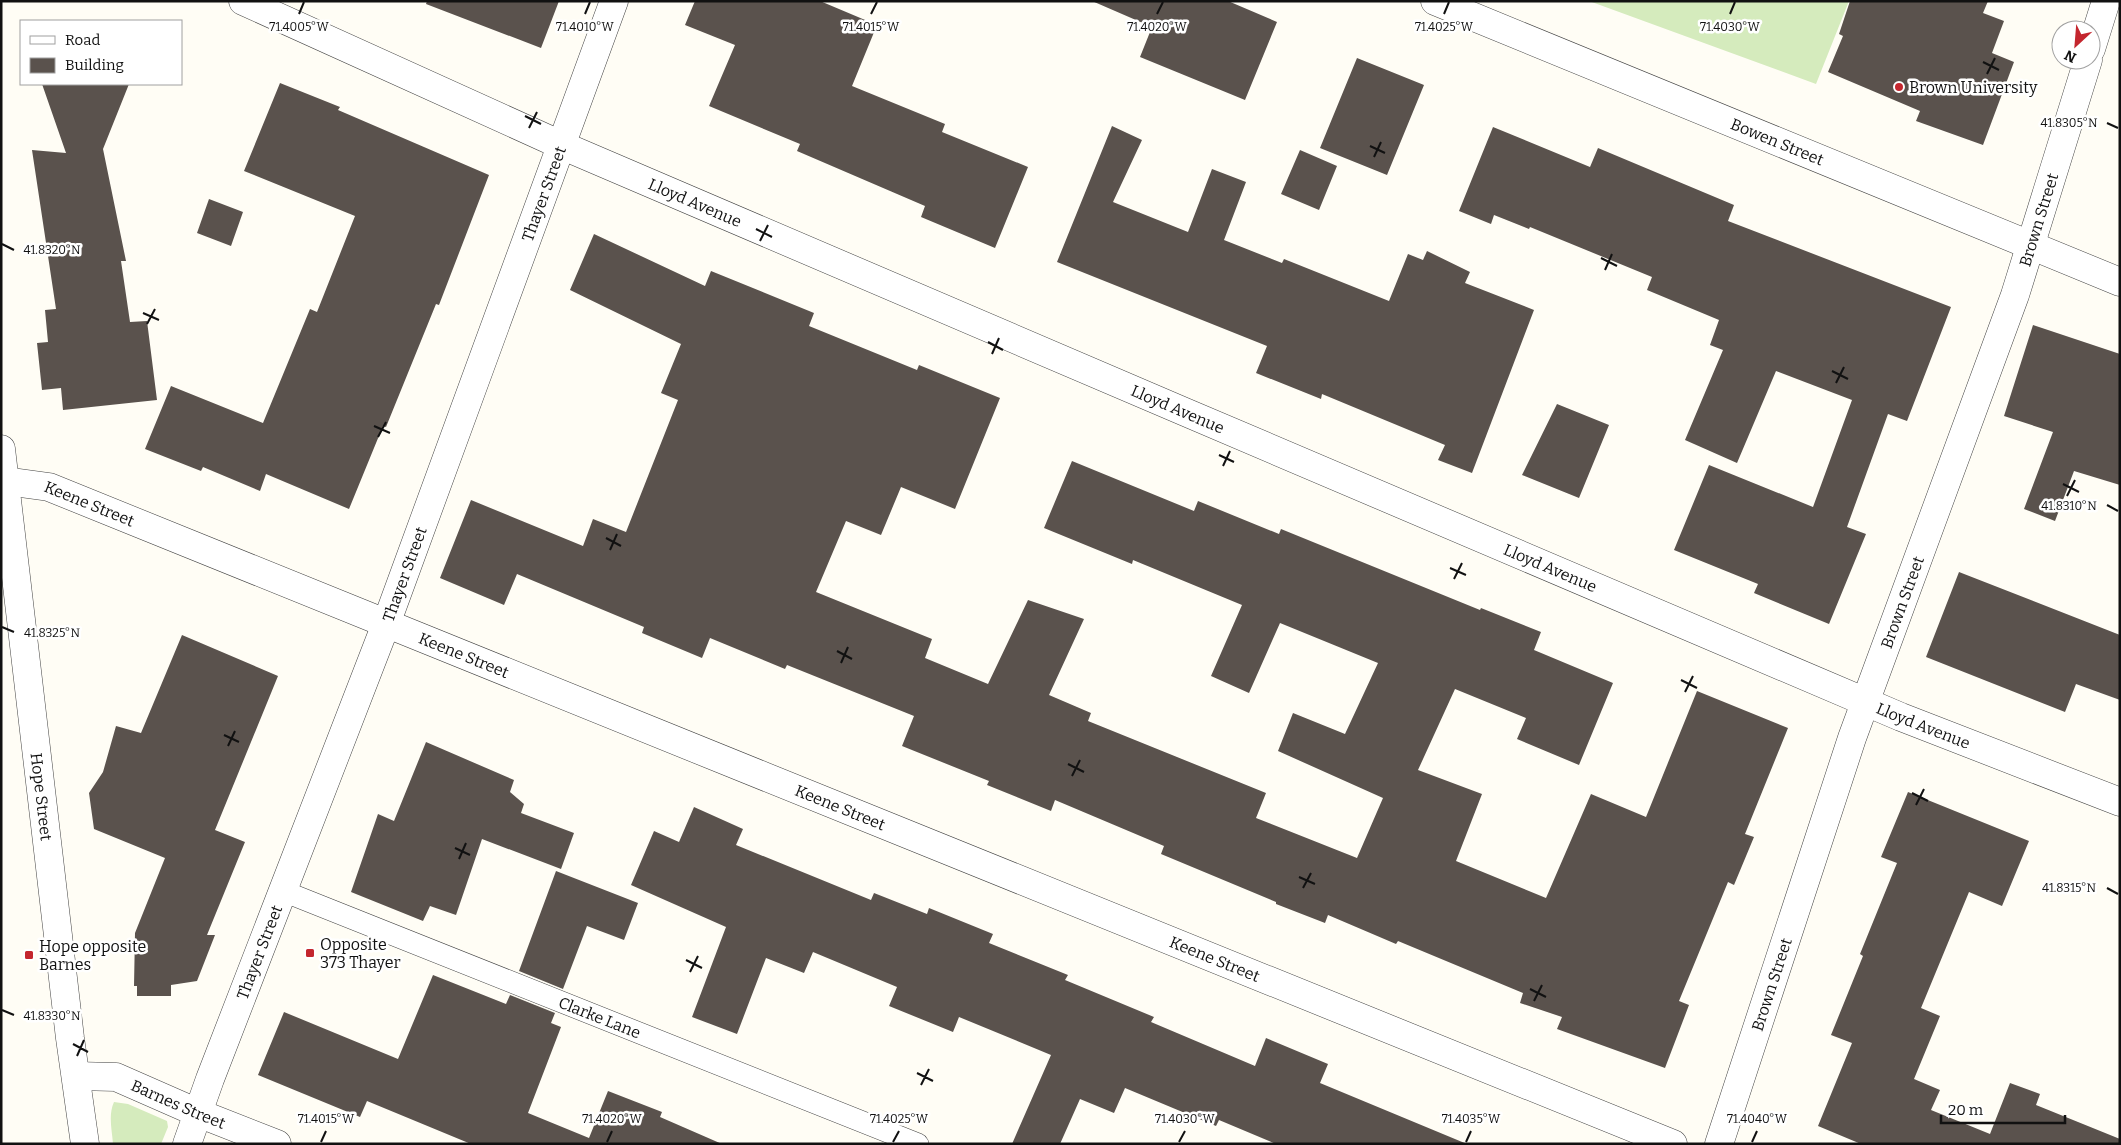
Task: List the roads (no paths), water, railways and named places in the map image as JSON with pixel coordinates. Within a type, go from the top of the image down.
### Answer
[{"type":"street","name":"Lloyd Avenue","points":[[243,1],[561,145],[1865,702],[2120,802]]},
{"type":"street","name":"Thayer Street","points":[[187,1144],[386,624],[614,1]]},
{"type":"street","name":"Bowen Street","points":[[1435,1],[2120,282]]},
{"type":"street","points":[[2100,20],[2106,1]]},
{"type":"street","name":"Brown Street","points":[[1719,1144],[1865,702],[2031,247],[2085,70]]},
{"type":"street","name":"Hope Street","points":[[1,449],[76,1076],[86,1144]]},
{"type":"street","name":"Keene Street","points":[[5,481],[49,487],[1673,1144]]},
{"type":"street","name":"Barnes Street","points":[[76,1076],[116,1077],[198,1113],[277,1144]]},
{"type":"lane","name":"Clarke Lane","points":[[283,892],[918,1144]]},
{"type":"place","name":"Brown University","points":[[1899,87]]},
{"type":"place","name":"Opposite 373 Thayer","points":[[310,953]]},
{"type":"place","name":"Hope opposite Barnes","points":[[29,955]]}]
